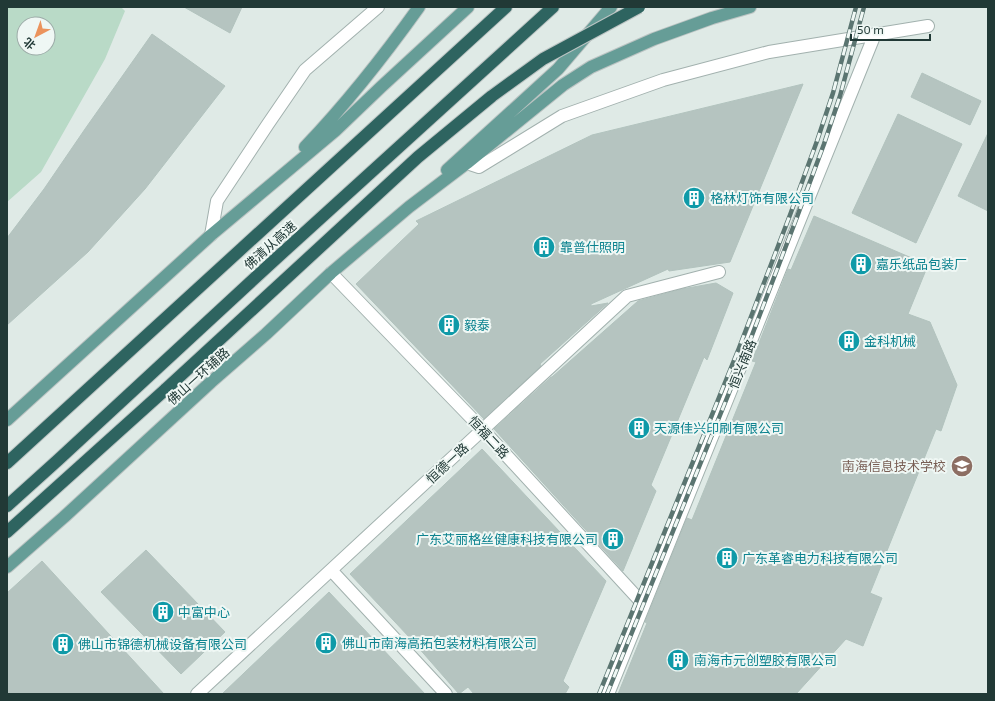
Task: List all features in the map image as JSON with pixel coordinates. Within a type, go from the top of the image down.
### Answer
[{"type":"highway","name":"佛清从高速","points":[[7,463],[506,7]]},
{"type":"highway","name":"佛清从高速","points":[[7,506],[553,7]]},
{"type":"highway","points":[[7,532],[166,389],[418,157],[492,96],[543,59],[639,7]]},
{"type":"main road","points":[[268,188],[359,87],[385,55],[419,7]]},
{"type":"main road","points":[[7,420],[211,235],[335,131],[380,87],[468,7]]},
{"type":"main road","points":[[410,207],[462,155],[558,69],[611,7]]},
{"type":"main road","points":[[410,207],[563,85],[591,68],[654,39],[712,18],[750,7]]},
{"type":"main road","name":"佛山一环辅路","points":[[7,566],[64,517],[331,273],[410,207]]},
{"type":"street","points":[[211,235],[218,201],[305,70],[378,7]]},
{"type":"street","points":[[467,163],[479,167],[562,116],[663,80],[768,52],[928,26]]},
{"type":"street","name":"恒兴南路","points":[[608,694],[875,34]]},
{"type":"street","name":"恒德一路","points":[[197,694],[627,296],[719,272]]},
{"type":"street","name":"恒福二路","points":[[331,273],[483,430],[644,605]]},
{"type":"street","points":[[331,570],[446,694]]},
{"type":"green space","points":[[7,7],[121,7],[125,11],[105,59],[41,172],[7,202]]},
{"type":"building","points":[[184,7],[242,7],[230,33]]},
{"type":"building","points":[[152,34],[225,86],[145,189],[88,252],[7,325],[7,238],[44,189]]},
{"type":"building","points":[[922,73],[981,101],[970,125],[911,97]]},
{"type":"building","points":[[803,84],[730,262],[669,271],[668,269],[591,304],[591,306],[608,303],[540,364],[541,366],[484,419],[356,284],[419,224],[416,221],[592,135]]},
{"type":"building","points":[[898,114],[962,144],[916,243],[852,213]]},
{"type":"building","points":[[988,133],[988,211],[958,196]]},
{"type":"building","points":[[814,216],[928,265],[908,314],[930,322],[957,385],[941,431],[936,429],[870,593],[882,598],[863,646],[846,639],[796,694],[618,694],[687,518],[692,520],[756,362],[752,361],[788,269],[791,270]]},
{"type":"building","points":[[716,283],[733,293],[707,360],[704,357],[651,485],[656,491],[623,571],[494,429],[638,301],[682,289]]},
{"type":"building","points":[[482,449],[606,581],[563,681],[569,687],[565,694],[474,694],[468,687],[459,694],[410,638],[350,574]]},
{"type":"building","name":"中富中心","points":[[146,550],[225,632],[181,674],[101,592]]},
{"type":"building","name":"佛山市锦德机械设备有限公司","points":[[42,561],[164,694],[7,694],[7,593]]},
{"type":"building","name":"佛山市南海高拓包装材料有限公司","points":[[329,592],[425,694],[222,694]]},
{"type":"railway","points":[[599,694],[739,348],[790,215],[833,93],[856,7]]},
{"type":"railway","points":[[607,694],[746,351],[797,217],[840,96],[864,7]]},
{"type":"place","name":"格林灯饰有限公司","points":[[694,198]]},
{"type":"place","name":"靠普仕照明","points":[[544,247]]},
{"type":"place","name":"嘉乐纸品包装厂","points":[[861,264]]},
{"type":"place","name":"毅泰","points":[[449,325]]},
{"type":"place","name":"金科机械","points":[[849,341]]},
{"type":"place","name":"天源佳兴印刷有限公司","points":[[639,428]]},
{"type":"place","name":"南海信息技术学校","points":[[962,466]]},
{"type":"place","name":"广东艾丽格丝健康科技有限公司","points":[[613,539]]},
{"type":"place","name":"广东革睿电力科技有限公司","points":[[727,558]]},
{"type":"place","name":"中富中心","points":[[163,612]]},
{"type":"place","name":"佛山市南海高拓包装材料有限公司","points":[[326,643]]},
{"type":"place","name":"佛山市锦德机械设备有限公司","points":[[63,644]]},
{"type":"place","name":"南海市元创塑胶有限公司","points":[[678,660]]}]
